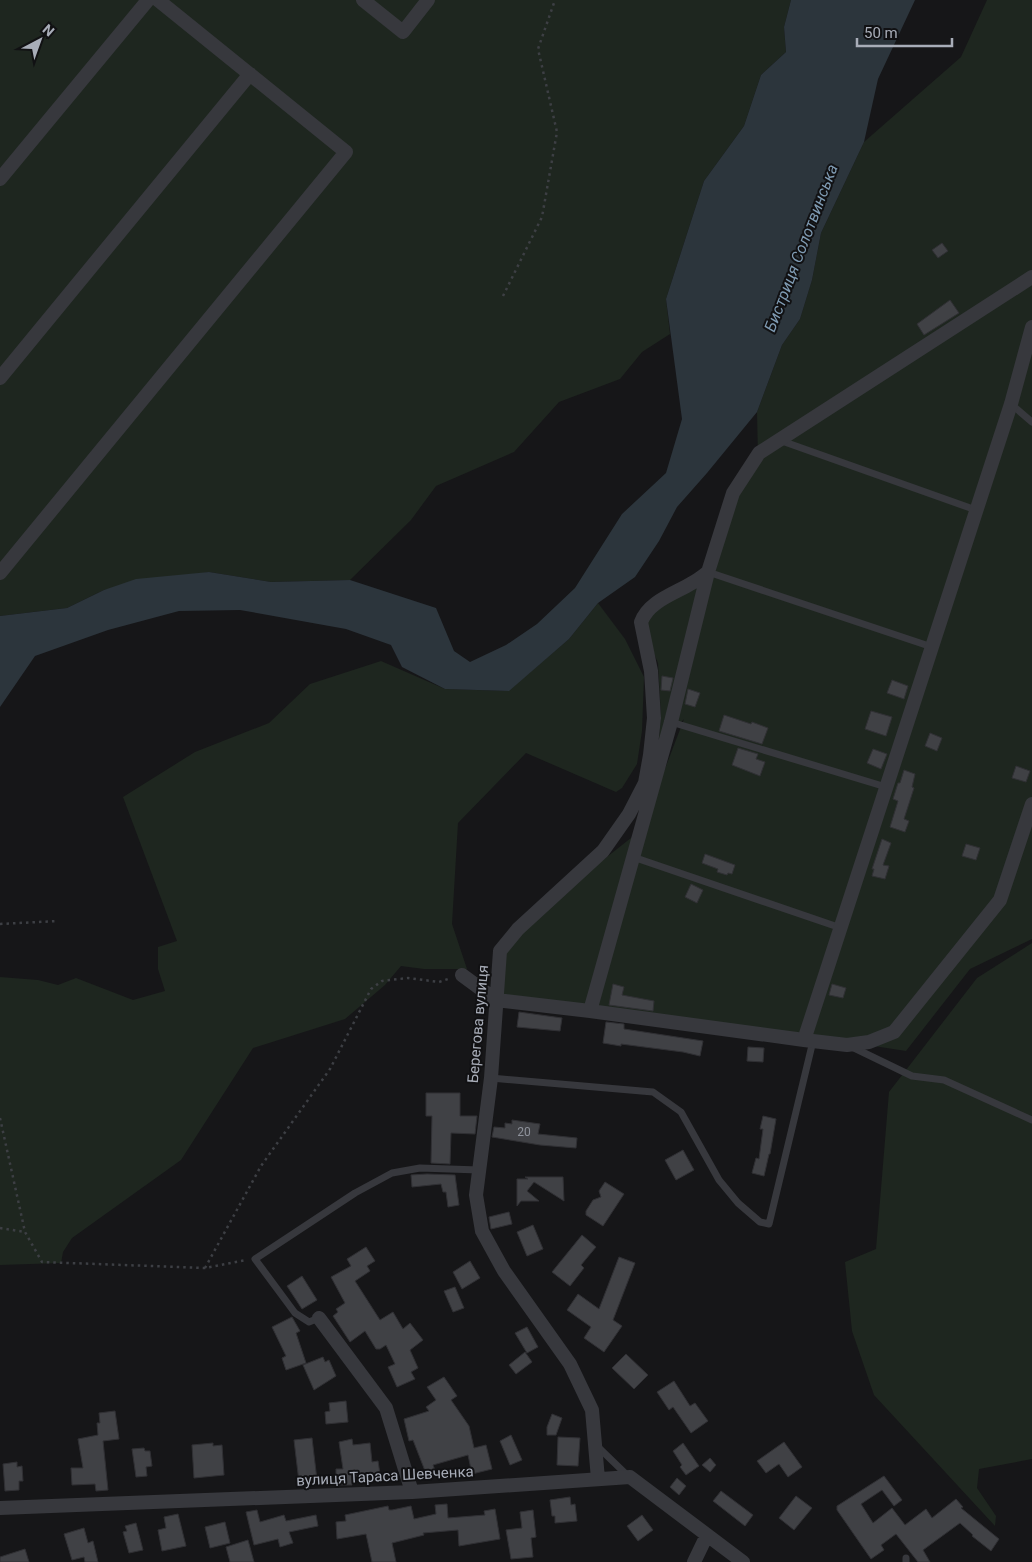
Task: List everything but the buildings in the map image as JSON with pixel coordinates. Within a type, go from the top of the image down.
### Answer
[{"type":"street","points":[[0,179],[148,0]]},
{"type":"street","points":[[0,573],[346,152],[158,0]]},
{"type":"street","points":[[363,0],[403,32],[428,0]]},
{"type":"street","points":[[0,378],[250,74]]},
{"type":"street","points":[[590,1011],[672,722],[708,572],[733,493],[759,453],[1032,277]]},
{"type":"street","points":[[809,1041],[841,928],[1011,404],[1032,327]]},
{"type":"street","name":"Берегова вулиця","points":[[598,1479],[592,1410],[570,1364],[504,1271],[482,1231],[476,1195],[491,1078],[500,951],[518,928],[603,851],[629,814],[645,783],[654,718],[651,670],[641,622],[649,608],[708,572]]},
{"type":"street","points":[[462,975],[496,1000],[809,1041],[847,1045],[869,1042],[894,1032],[1000,900],[1032,804]]},
{"type":"street","points":[[319,1318],[386,1408],[412,1492]]},
{"type":"street","points":[[630,1477],[743,1562]]},
{"type":"street","name":"вулиця Тараса Шевченка","points":[[0,1508],[412,1492],[630,1477]]},
{"type":"street","points":[[694,1562],[707,1535]]},
{"type":"lane","points":[[1011,404],[1032,422]]},
{"type":"lane","points":[[779,440],[976,510]]},
{"type":"lane","points":[[708,572],[932,647]]},
{"type":"lane","points":[[672,722],[886,787]]},
{"type":"lane","points":[[633,857],[841,928]]},
{"type":"lane","points":[[491,1078],[653,1092],[681,1112],[719,1180],[738,1203],[760,1222],[769,1224],[809,1041]]},
{"type":"lane","points":[[847,1045],[912,1076],[944,1080],[1032,1120]]},
{"type":"lane","points":[[319,1318],[309,1322],[295,1314],[255,1259],[355,1193],[392,1173],[420,1168],[479,1170]]},
{"type":"lane","points":[[595,1444],[630,1477]]},
{"type":"path","points":[[503,296],[542,217],[557,132],[538,48],[555,0]]},
{"type":"path","points":[[0,924],[58,921]]},
{"type":"path","points":[[204,1268],[262,1166],[330,1069],[371,988],[382,981],[408,978],[439,982],[462,975]]},
{"type":"path","points":[[0,1118],[25,1232],[42,1262],[204,1268],[255,1259]]},
{"type":"path","points":[[0,1228],[25,1232]]},
{"type":"shaded area","points":[[0,0],[791,0],[784,27],[786,52],[761,75],[744,126],[704,181],[666,299],[670,334],[642,352],[620,379],[559,402],[514,452],[436,486],[411,520],[350,580],[271,582],[209,572],[104,590],[67,608],[0,616]]},
{"type":"shaded area","points":[[987,0],[1032,0],[1032,939],[970,969],[906,1051],[498,996],[502,951],[583,876],[646,826],[684,719],[658,747],[661,717],[658,663],[650,644],[646,623],[662,602],[696,584],[731,502],[758,457],[757,412],[782,345],[800,319],[812,280],[821,233],[864,142],[961,57]]},
{"type":"shaded area","points":[[598,603],[625,639],[644,677],[642,731],[637,764],[622,788],[616,792],[526,753],[458,823],[452,924],[467,969],[424,969],[401,966],[385,985],[345,1019],[253,1048],[181,1160],[72,1238],[63,1252],[61,1263],[0,1265],[0,977],[38,980],[58,985],[76,978],[133,1000],[165,991],[158,969],[158,947],[177,941],[123,797],[195,752],[269,723],[310,684],[381,661],[445,689],[508,691],[569,639]]},
{"type":"shaded area","points":[[1032,943],[1032,1459],[979,1469],[977,1488],[996,1516],[995,1526],[874,1395],[852,1331],[845,1262],[876,1249],[889,1092],[977,978]]},
{"type":"water","name":"Бистриця Солотвинська","points":[[791,0],[915,0],[878,79],[864,142],[821,233],[812,280],[800,319],[782,345],[757,412],[677,507],[659,541],[635,577],[598,603],[569,639],[509,691],[445,689],[402,667],[391,645],[346,629],[240,610],[179,611],[108,630],[35,656],[0,707],[0,616],[67,608],[104,590],[136,579],[209,572],[271,582],[350,580],[436,608],[454,651],[470,662],[506,645],[537,624],[575,588],[622,514],[666,473],[682,419],[666,299],[704,181],[744,126],[761,75],[786,52],[784,27]]}]
